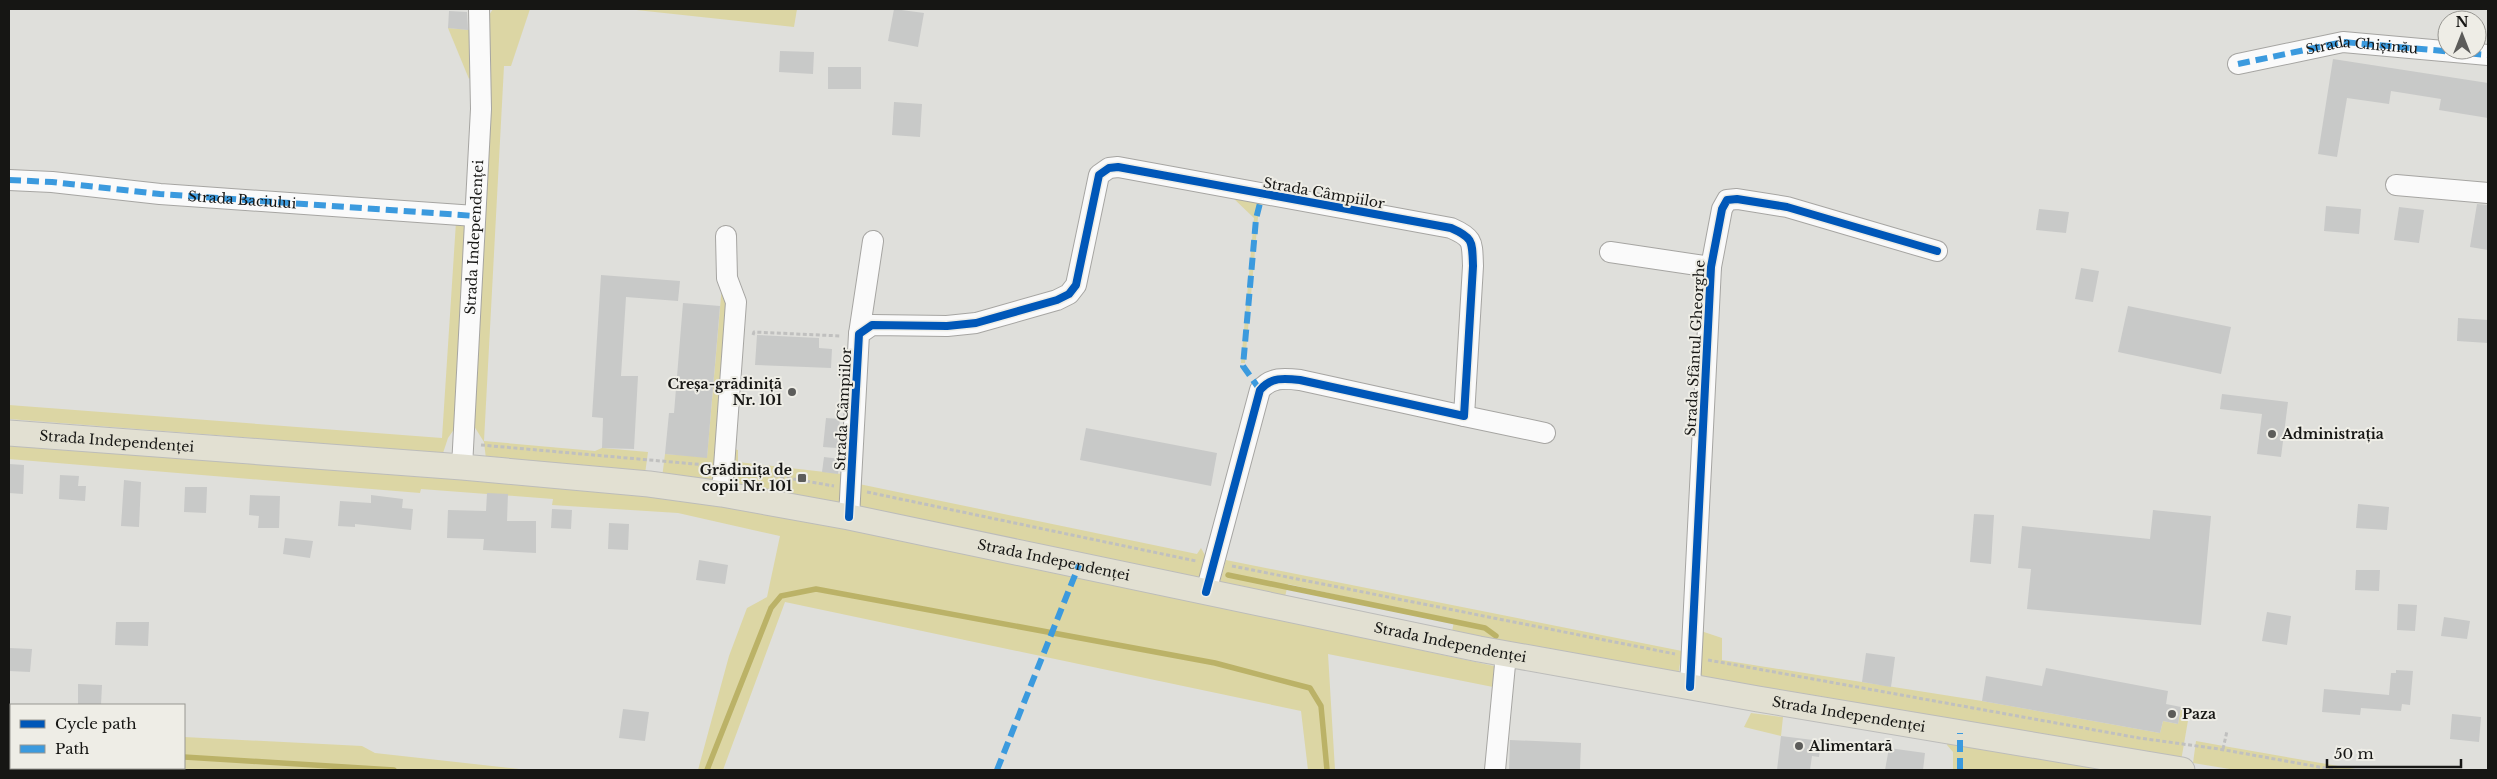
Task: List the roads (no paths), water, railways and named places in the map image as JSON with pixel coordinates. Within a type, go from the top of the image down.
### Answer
[{"type":"main road","name":"Strada Independenței","points":[[9,433],[462,467],[649,484],[722,494],[849,517],[1506,654],[1690,688],[2182,770]]},
{"type":"street","name":"Strada Independenței","points":[[462,467],[481,109],[478,9]]},
{"type":"street","name":"Strada Chișinău","points":[[2238,64],[2343,42],[2488,55]]},
{"type":"street","name":"Strada Câmpiilor","points":[[859,334],[872,325],[911,326],[976,323],[1057,300],[1069,294],[1076,285],[1099,175],[1109,168],[1118,167],[1451,228],[1466,235],[1472,244],[1473,266],[1464,416]]},
{"type":"street","name":"Strada Baciului","points":[[9,180],[52,182],[160,194],[475,216]]},
{"type":"street","points":[[2396,184],[2488,193]]},
{"type":"street","name":"Strada Sfântul Gheorghe","points":[[1690,688],[1711,267],[1722,209],[1727,200],[1737,199],[1787,207],[1938,251]]},
{"type":"street","points":[[722,494],[736,302],[727,278],[726,236]]},
{"type":"street","name":"Strada Câmpiilor","points":[[849,517],[859,334],[873,241]]},
{"type":"street","points":[[1610,252],[1711,267]]},
{"type":"street","points":[[1206,592],[1260,390],[1266,383],[1286,378],[1293,379],[1545,432]]},
{"type":"street","points":[[1495,770],[1506,654]]},
{"type":"waterway","points":[[1228,575],[1485,628],[1496,636]]},
{"type":"waterway","points":[[707,770],[771,608],[781,596],[816,589],[1215,663],[1310,688],[1321,706],[1327,770]]},
{"type":"waterway","points":[[185,757],[394,770]]},
{"type":"place","name":"Creșa-grădiniță Nr. 101","points":[[792,392]]},
{"type":"place","name":"Administrația","points":[[2272,434]]},
{"type":"place","name":"Grădinița de copii Nr. 101","points":[[802,478]]},
{"type":"place","name":"Paza","points":[[2172,714]]},
{"type":"place","name":"Alimentară","points":[[1799,746]]}]
